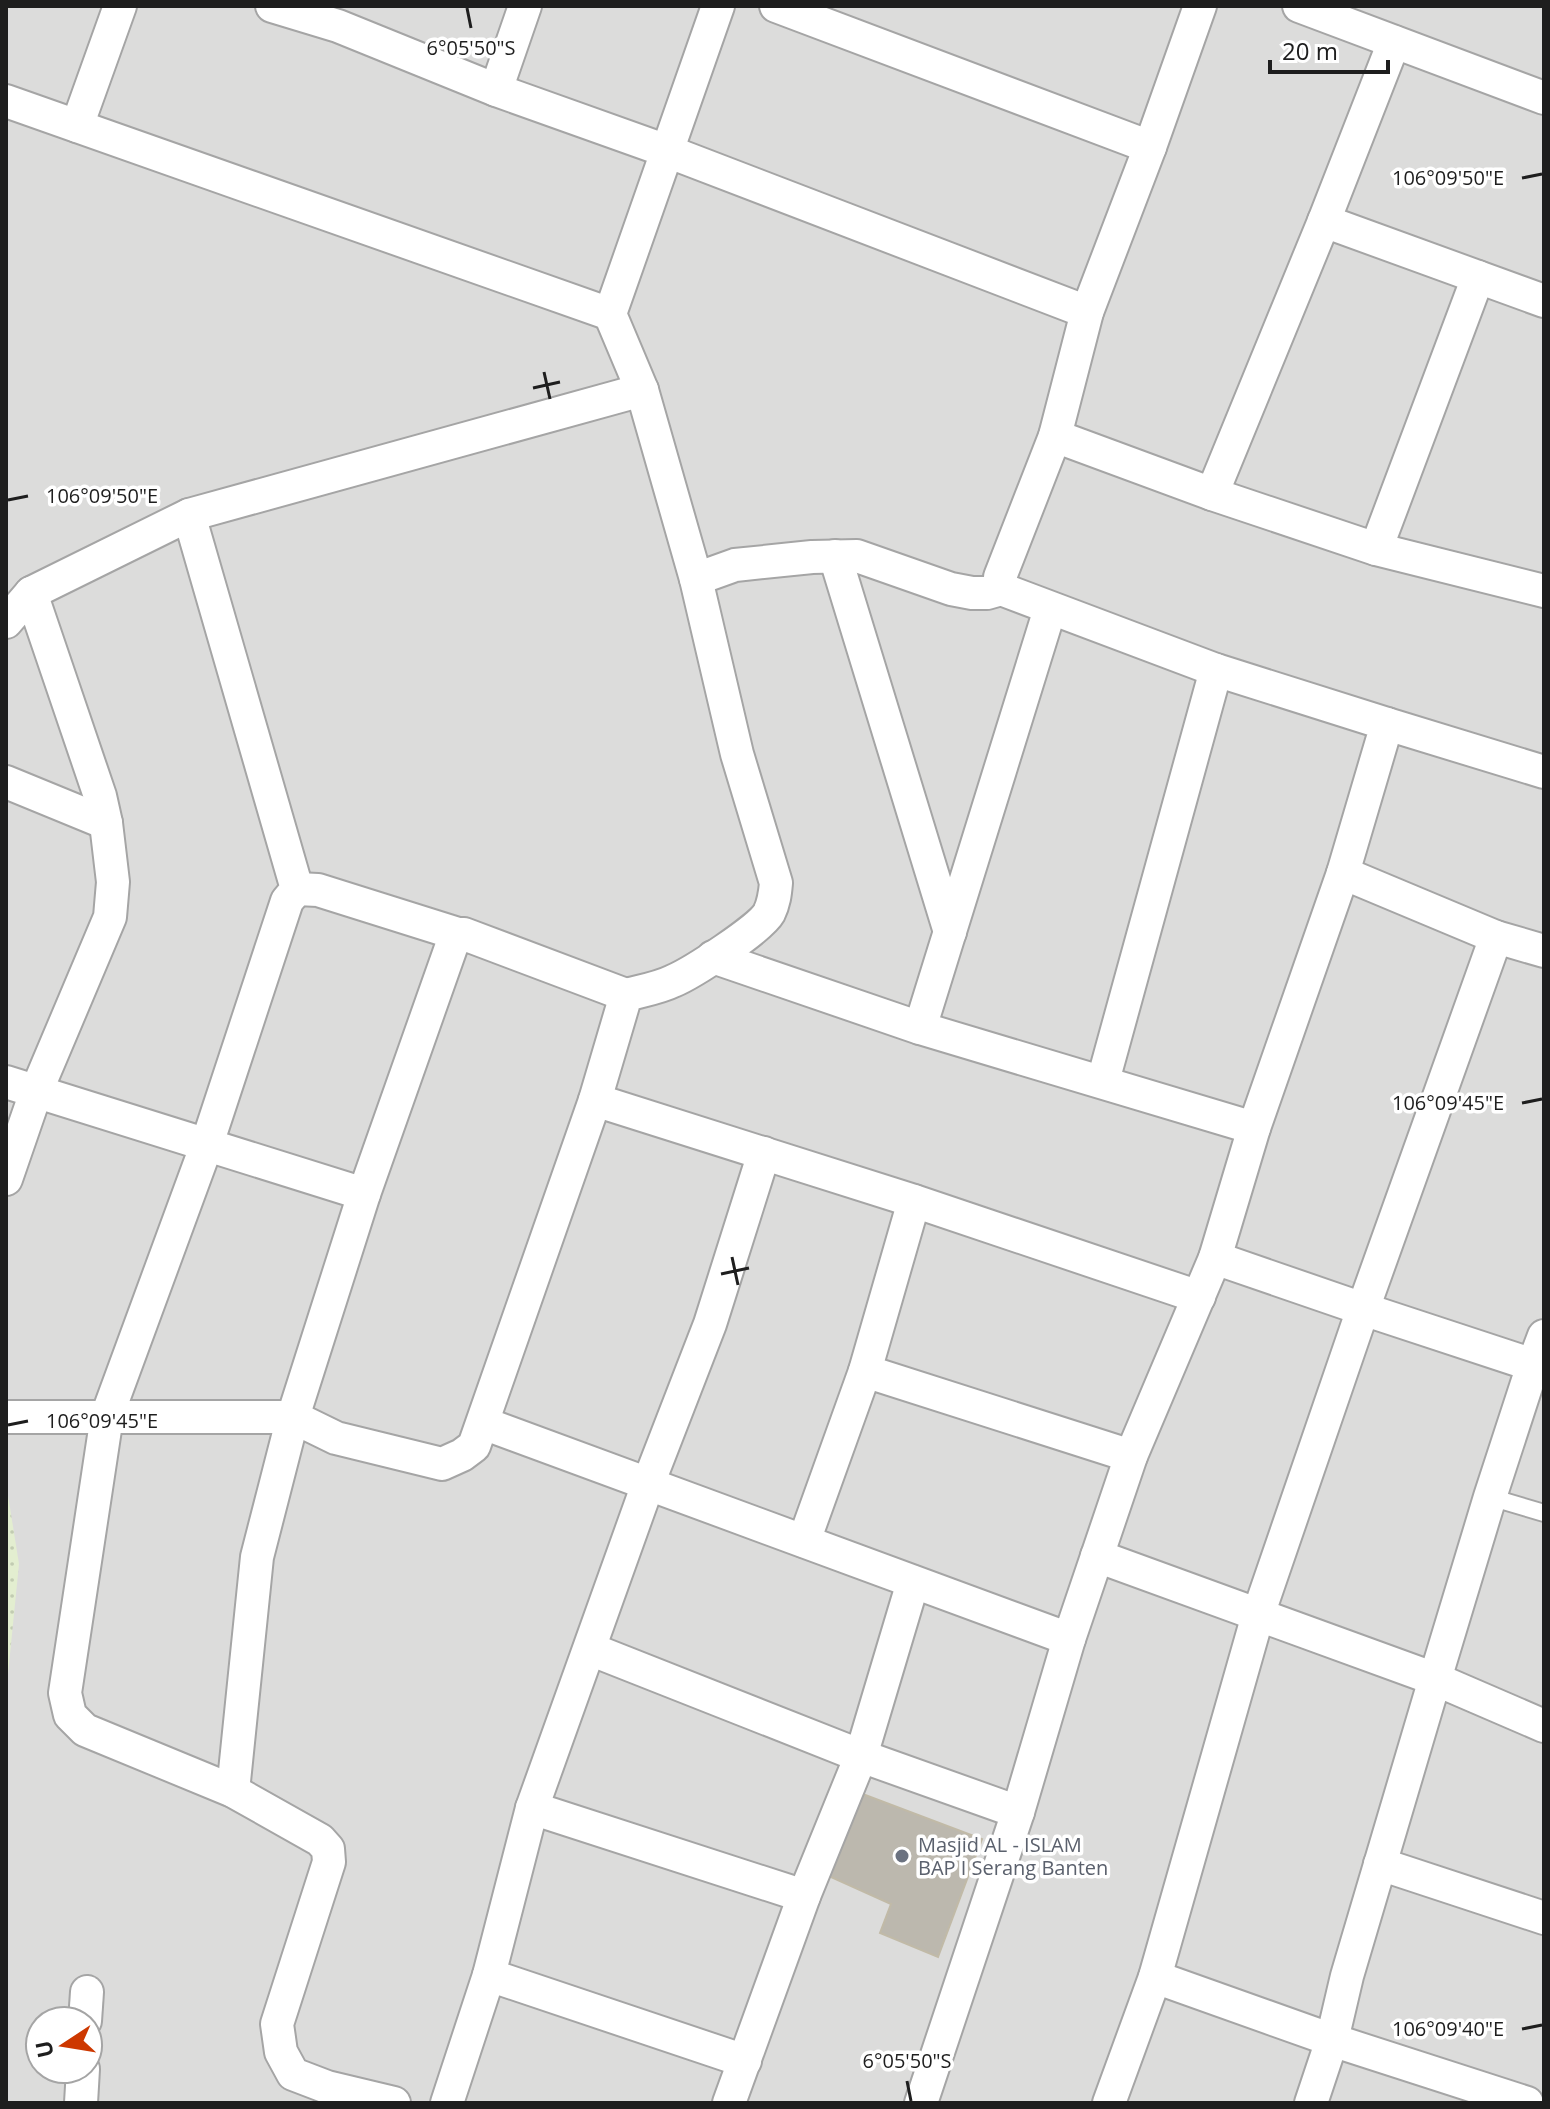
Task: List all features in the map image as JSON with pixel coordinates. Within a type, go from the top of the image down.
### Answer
[{"type":"street","points":[[77,126],[120,6]]},
{"type":"street","points":[[272,6],[342,16],[496,90],[667,151],[1087,312]]},
{"type":"street","points":[[496,90],[525,6]]},
{"type":"street","points":[[297,889],[318,890],[464,934],[626,995],[673,981],[713,957],[768,915],[776,883],[737,754],[696,579],[642,390],[610,314],[718,6]]},
{"type":"street","points":[[776,6],[1150,147]]},
{"type":"street","points":[[1001,589],[1000,577],[1055,436],[1087,312],[1200,6]]},
{"type":"street","points":[[1299,6],[1544,98]]},
{"type":"street","points":[[1212,494],[1394,42]]},
{"type":"street","points":[[6,101],[610,314]]},
{"type":"street","points":[[1324,221],[1544,301]]},
{"type":"street","points":[[1376,549],[1478,277]]},
{"type":"street","points":[[6,622],[31,593],[189,515],[642,390]]},
{"type":"street","points":[[1055,436],[1212,494],[1376,549],[1544,591]]},
{"type":"street","points":[[189,515],[297,889]]},
{"type":"street","points":[[835,556],[950,932]]},
{"type":"street","points":[[696,579],[735,565],[857,556],[951,589],[972,593],[1001,589],[1216,670],[1544,772]]},
{"type":"street","points":[[6,1179],[36,1092],[110,917],[113,882],[100,796],[31,593]]},
{"type":"street","points":[[920,1028],[1050,609]]},
{"type":"street","points":[[1103,1081],[1216,670]]},
{"type":"street","points":[[921,2103],[1018,1812],[1097,1556],[1131,1456],[1215,1258],[1254,1128],[1343,873],[1387,724]]},
{"type":"street","points":[[6,782],[106,823]]},
{"type":"street","points":[[1343,873],[1496,937],[1544,951]]},
{"type":"street","points":[[297,889],[287,901],[207,1144],[107,1416],[65,1693],[70,1715],[85,1730],[233,1791],[320,1840],[328,1849],[329,1862],[277,2024],[281,2052],[293,2074],[327,2087],[394,2103]]},
{"type":"street","points":[[233,1791],[257,1557],[293,1417],[364,1194],[458,934]]},
{"type":"street","points":[[1109,2103],[1155,1977],[1258,1615],[1496,937]]},
{"type":"street","points":[[713,957],[920,1028],[1254,1128]]},
{"type":"street","points":[[6,1417],[293,1417],[336,1438],[442,1464],[462,1455],[474,1446],[483,1423],[595,1100],[626,995]]},
{"type":"street","points":[[6,1082],[364,1194]]},
{"type":"street","points":[[595,1100],[914,1201],[1199,1297]]},
{"type":"street","points":[[447,2103],[489,1975],[532,1808],[648,1484],[710,1324],[764,1153]]},
{"type":"street","points":[[804,1541],[865,1371],[914,1201]]},
{"type":"street","points":[[1215,1258],[1363,1309],[1539,1351],[1490,1497],[1311,2103]]},
{"type":"street","points":[[865,1371],[1131,1456]]},
{"type":"street","points":[[483,1423],[1069,1639]]},
{"type":"street","points":[[1097,1556],[1435,1679],[1544,1726]]},
{"type":"street","points":[[729,2103],[804,1896],[861,1756],[913,1582]]},
{"type":"street","points":[[590,1649],[861,1756],[1018,1812]]},
{"type":"street","points":[[532,1808],[804,1896]]},
{"type":"street","points":[[1380,1864],[1544,1918]]},
{"type":"street","points":[[489,1975],[745,2061]]},
{"type":"street","points":[[1155,1977],[1332,2040],[1527,2103]]},
{"type":"lane","points":[[1490,1497],[1544,1513]]},
{"type":"shaded area","points":[[6,6],[1544,6],[1544,2103],[6,2103]]},
{"type":"green space","points":[[6,1483],[19,1564],[6,1694]]},
{"type":"building","name":"Masjid AL - ISLAM BAP I Serang Banten","points":[[852,1790],[982,1839],[938,1957],[880,1933],[891,1904],[822,1873]]},
{"type":"place","name":"Masjid AL - ISLAM BAP I Serang Banten","points":[[902,1856]]}]
